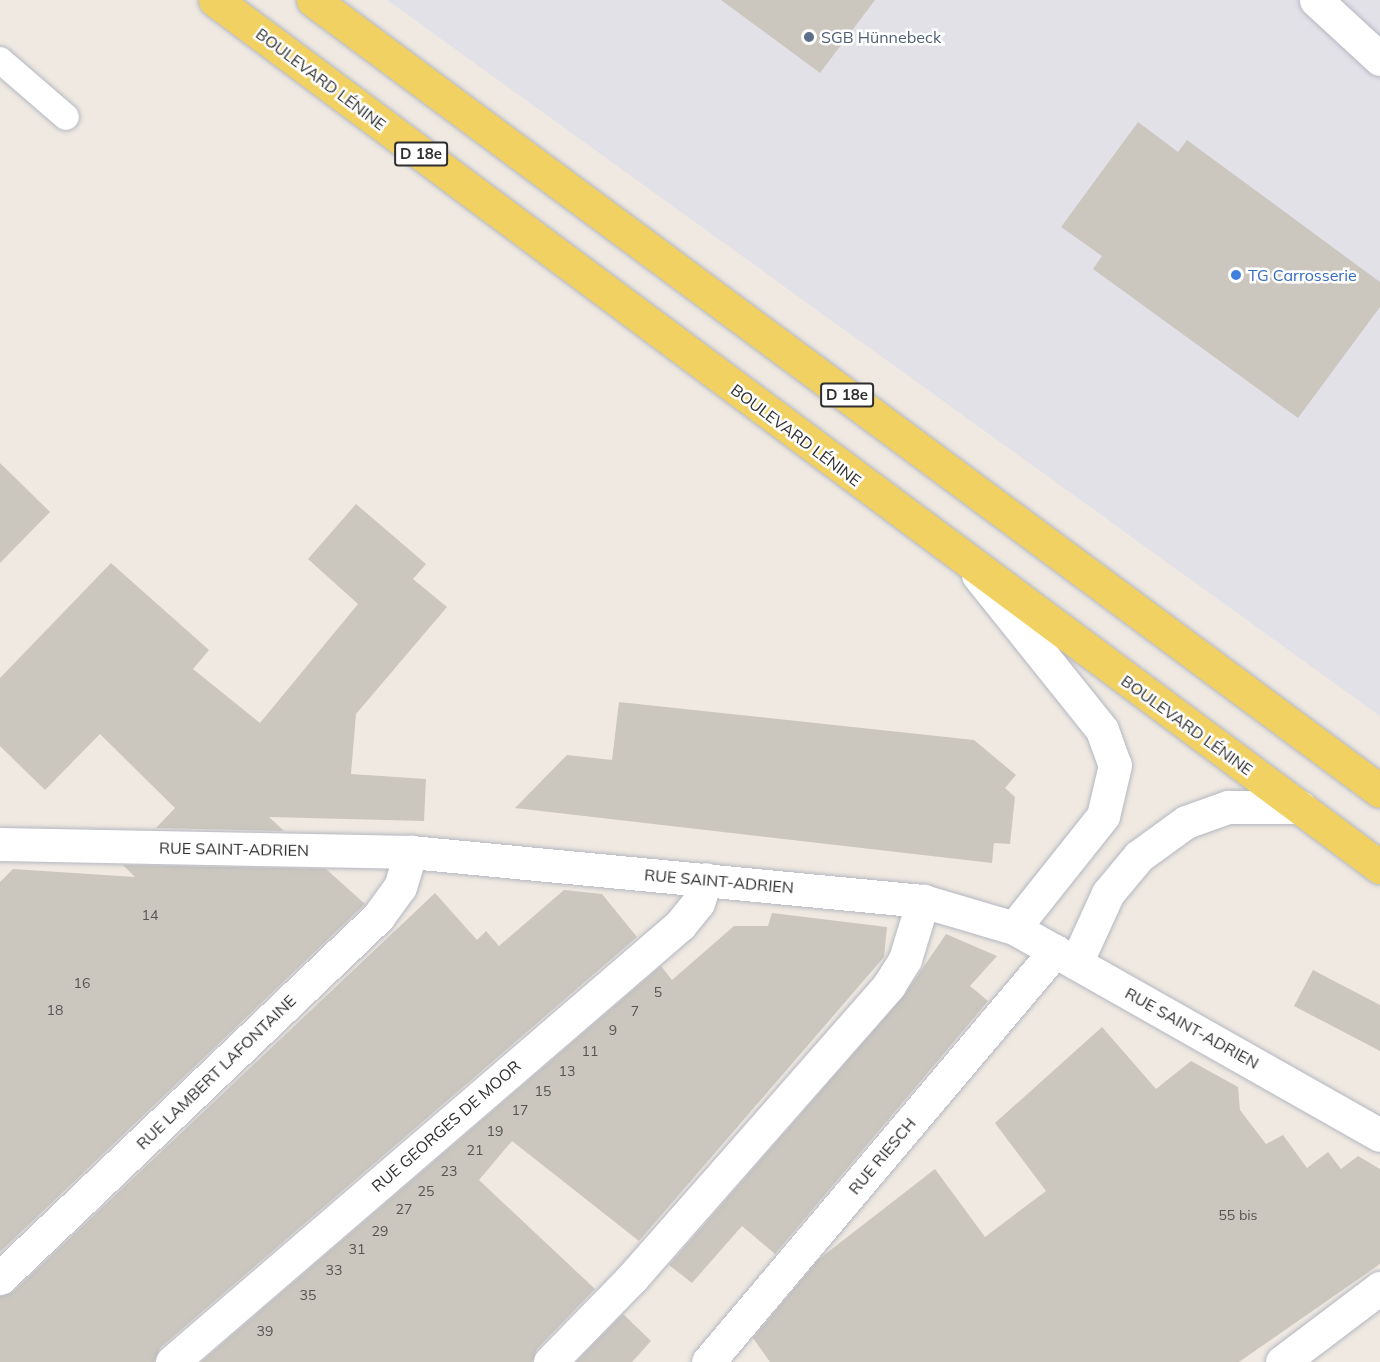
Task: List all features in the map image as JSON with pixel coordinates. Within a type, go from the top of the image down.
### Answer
[{"type":"main road","name":"BOULEVARD LÉNINE","points":[[215,0],[973,569],[1380,867]]},
{"type":"main road","name":"D 18e","points":[[313,0],[1380,791]]},
{"type":"street","points":[[1316,0],[1374,48]]},
{"type":"street","points":[[973,569],[1102,730],[1114,765],[1103,816],[1014,928]]},
{"type":"street","name":"RUE RIESCH","points":[[708,1362],[1065,957],[1108,893],[1139,856],[1186,822],[1228,807],[1300,807]]},
{"type":"street","name":"RUE SAINT-ADRIEN","points":[[0,844],[411,852],[923,901],[1014,928],[1380,1135]]},
{"type":"street","name":"RUE LAMBERT LAFONTAINE","points":[[0,1278],[378,917],[400,887],[411,852]]},
{"type":"street","name":"RUE GEORGES DE MOOR","points":[[171,1362],[680,926],[698,903],[706,879]]},
{"type":"street","points":[[550,1362],[632,1278],[889,985],[912,942],[923,901]]},
{"type":"street","points":[[1282,1362],[1380,1288]]},
{"type":"lane","points":[[0,60],[66,117]]},
{"type":"shaded area","points":[[387,0],[1380,0],[1380,716]]},
{"type":"building","name":"SGB Hünnebeck","points":[[721,0],[875,0],[820,73]]},
{"type":"building","name":"TG Carrosserie","points":[[1138,122],[1178,152],[1187,140],[1380,282],[1380,307],[1298,418],[1093,269],[1102,256],[1061,227]]},
{"type":"building","points":[[0,463],[50,512],[0,563]]},
{"type":"building","points":[[356,504],[426,564],[413,579],[447,607],[356,714],[351,774],[426,779],[424,821],[269,817],[284,831],[156,828],[175,808],[100,734],[45,790],[0,746],[0,678],[111,563],[209,650],[193,669],[260,723],[358,604],[308,559]]},
{"type":"building","points":[[619,702],[974,740],[1016,775],[1005,788],[1015,797],[1010,844],[994,843],[992,863],[515,808],[567,755],[612,760]]},
{"type":"building","points":[[123,865],[326,869],[365,904],[0,1252],[0,882],[13,869],[135,877]]},
{"type":"building","points":[[564,890],[602,894],[637,937],[160,1348],[154,1362],[0,1362],[0,1296],[13,1292],[435,893],[477,940],[486,931],[499,946]]},
{"type":"building","points":[[772,913],[887,927],[884,957],[639,1241],[512,1141],[479,1180],[595,1289],[537,1349],[532,1362],[201,1362],[661,966],[672,980],[734,926],[768,926]]},
{"type":"building","points":[[946,934],[997,956],[970,986],[988,1001],[775,1254],[742,1226],[692,1283],[669,1265],[903,997]]},
{"type":"building","points":[[1313,970],[1380,1005],[1380,1051],[1294,1006]]},
{"type":"building","points":[[1102,1027],[1156,1089],[1191,1061],[1238,1087],[1240,1110],[1266,1144],[1283,1135],[1307,1168],[1328,1152],[1341,1169],[1358,1156],[1380,1169],[1380,1264],[1239,1362],[770,1362],[753,1338],[819,1259],[935,1169],[985,1237],[1046,1191],[995,1123]]},
{"type":"building","points":[[623,1314],[651,1341],[632,1362],[576,1362]]},
{"type":"place","name":"SGB Hünnebeck","points":[[809,37]]},
{"type":"place","name":"TG Carrosserie","points":[[1236,275]]}]
